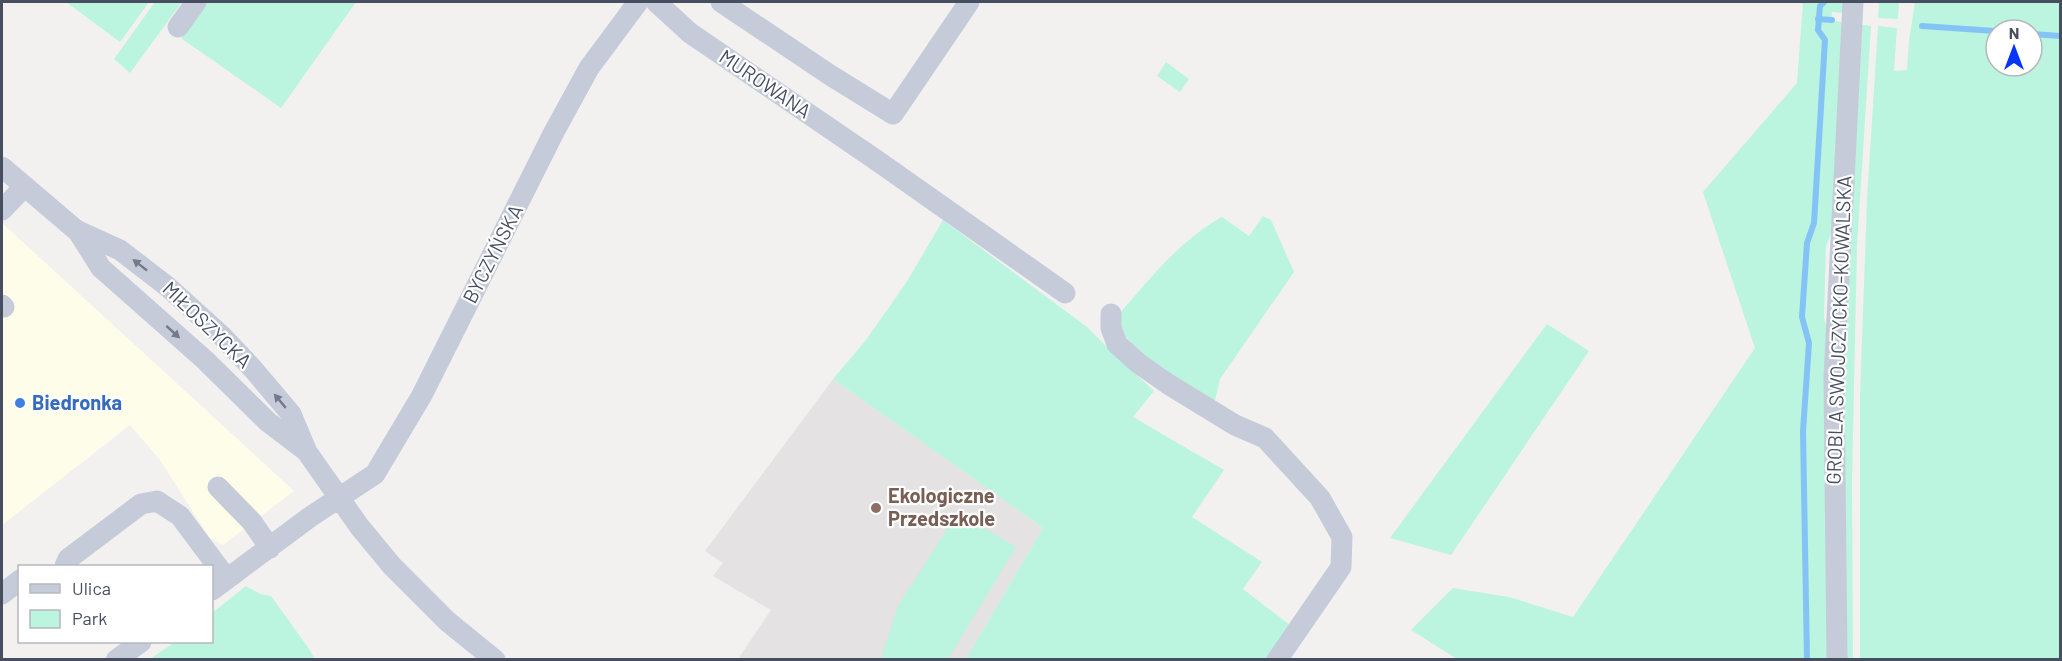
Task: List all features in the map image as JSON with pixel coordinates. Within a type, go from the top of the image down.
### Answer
[{"type":"street","points":[[178,27],[196,2]]},
{"type":"street","name":"BYCZYŃSKA","points":[[219,584],[310,517],[375,474],[422,395],[554,132],[590,68],[638,2]]},
{"type":"street","name":"MUROWANA","points":[[656,2],[690,33],[1065,293]]},
{"type":"street","points":[[721,2],[893,114],[969,2]]},
{"type":"street","name":"GROBLA SWOJCZYCKO-KOWALSKA","points":[[1838,660],[1834,378],[1853,2]]},
{"type":"street","name":"MIŁOSZYCKA","points":[[2,167],[76,230],[120,250],[168,287],[222,336],[291,414],[307,452],[359,526],[400,575],[447,621],[495,660]]},
{"type":"street","points":[[2,210],[24,188]]},
{"type":"street","name":"MIŁOSZYCKA","points":[[76,230],[101,268],[205,360],[268,422],[307,452]]},
{"type":"street","points":[[1111,314],[1111,328],[1117,344],[1138,363],[1235,425],[1265,438],[1320,498],[1342,537],[1341,567],[1276,660]]},
{"type":"street","points":[[218,487],[252,522],[270,548]]},
{"type":"street","points":[[61,564],[141,504],[157,501],[180,516],[208,565]]},
{"type":"street","points":[[2,594],[18,582]]},
{"type":"street","points":[[116,660],[140,643]]},
{"type":"shaded area","points":[[2,223],[294,491],[223,545],[209,537],[160,460],[130,425],[2,525]]},
{"type":"shaded area","name":"Ekologiczne Przedszkole","points":[[833,379],[1043,528],[966,659],[738,659],[771,610],[713,576],[723,563],[705,551]]},
{"type":"green space","points":[[66,2],[149,2],[120,42]]},
{"type":"green space","points":[[155,2],[182,2],[130,73],[114,59]]},
{"type":"green space","points":[[207,2],[356,2],[281,108],[181,38]]},
{"type":"green space","points":[[1803,2],[1848,2],[1841,13],[1832,12],[1831,21],[1842,22],[1834,225],[1826,246],[1824,318],[1831,345],[1831,659],[1457,659],[1411,630],[1453,588],[1509,597],[1573,617],[1755,348],[1703,192],[1797,83]]},
{"type":"green space","points":[[1879,2],[1899,2],[1898,19],[1878,18]]},
{"type":"green space","points":[[1915,2],[2060,2],[2060,659],[1860,659],[1860,397],[1867,199],[1878,26],[1897,28],[1894,71],[1907,70]]},
{"type":"green space","points":[[1857,24],[1871,26],[1857,246],[1852,481],[1853,659],[1844,660],[1839,339]]},
{"type":"green space","points":[[1166,62],[1189,79],[1180,92],[1157,76]]},
{"type":"green space","points":[[1263,216],[1271,220],[1294,272],[1220,379],[1214,404],[1156,371],[1122,333],[1118,315],[1179,249],[1207,226],[1222,217],[1249,236]]},
{"type":"green space","points":[[943,220],[1087,327],[1154,391],[1133,417],[1224,470],[1192,517],[1262,562],[1243,589],[1294,628],[1269,659],[966,659],[1043,528],[833,379],[866,340],[906,283]]},
{"type":"green space","points":[[1547,324],[1589,351],[1451,555],[1390,538]]},
{"type":"green space","points":[[958,512],[1016,547],[948,659],[881,659],[898,606]]},
{"type":"green space","points":[[246,586],[260,594],[271,596],[315,659],[150,659],[174,643],[213,643],[213,612]]},
{"type":"waterway","points":[[1807,660],[1803,431],[1809,343],[1802,317],[1807,243],[1814,223],[1825,40],[1818,30],[1820,6],[1824,2]]},
{"type":"waterway","points":[[1818,19],[1832,20]]},
{"type":"waterway","points":[[1922,26],[1984,30]]},
{"type":"waterway","points":[[2044,35],[2060,36]]},
{"type":"place","name":"Biedronka","points":[[20,403]]},
{"type":"place","name":"Ekologiczne Przedszkole","points":[[876,508]]}]
